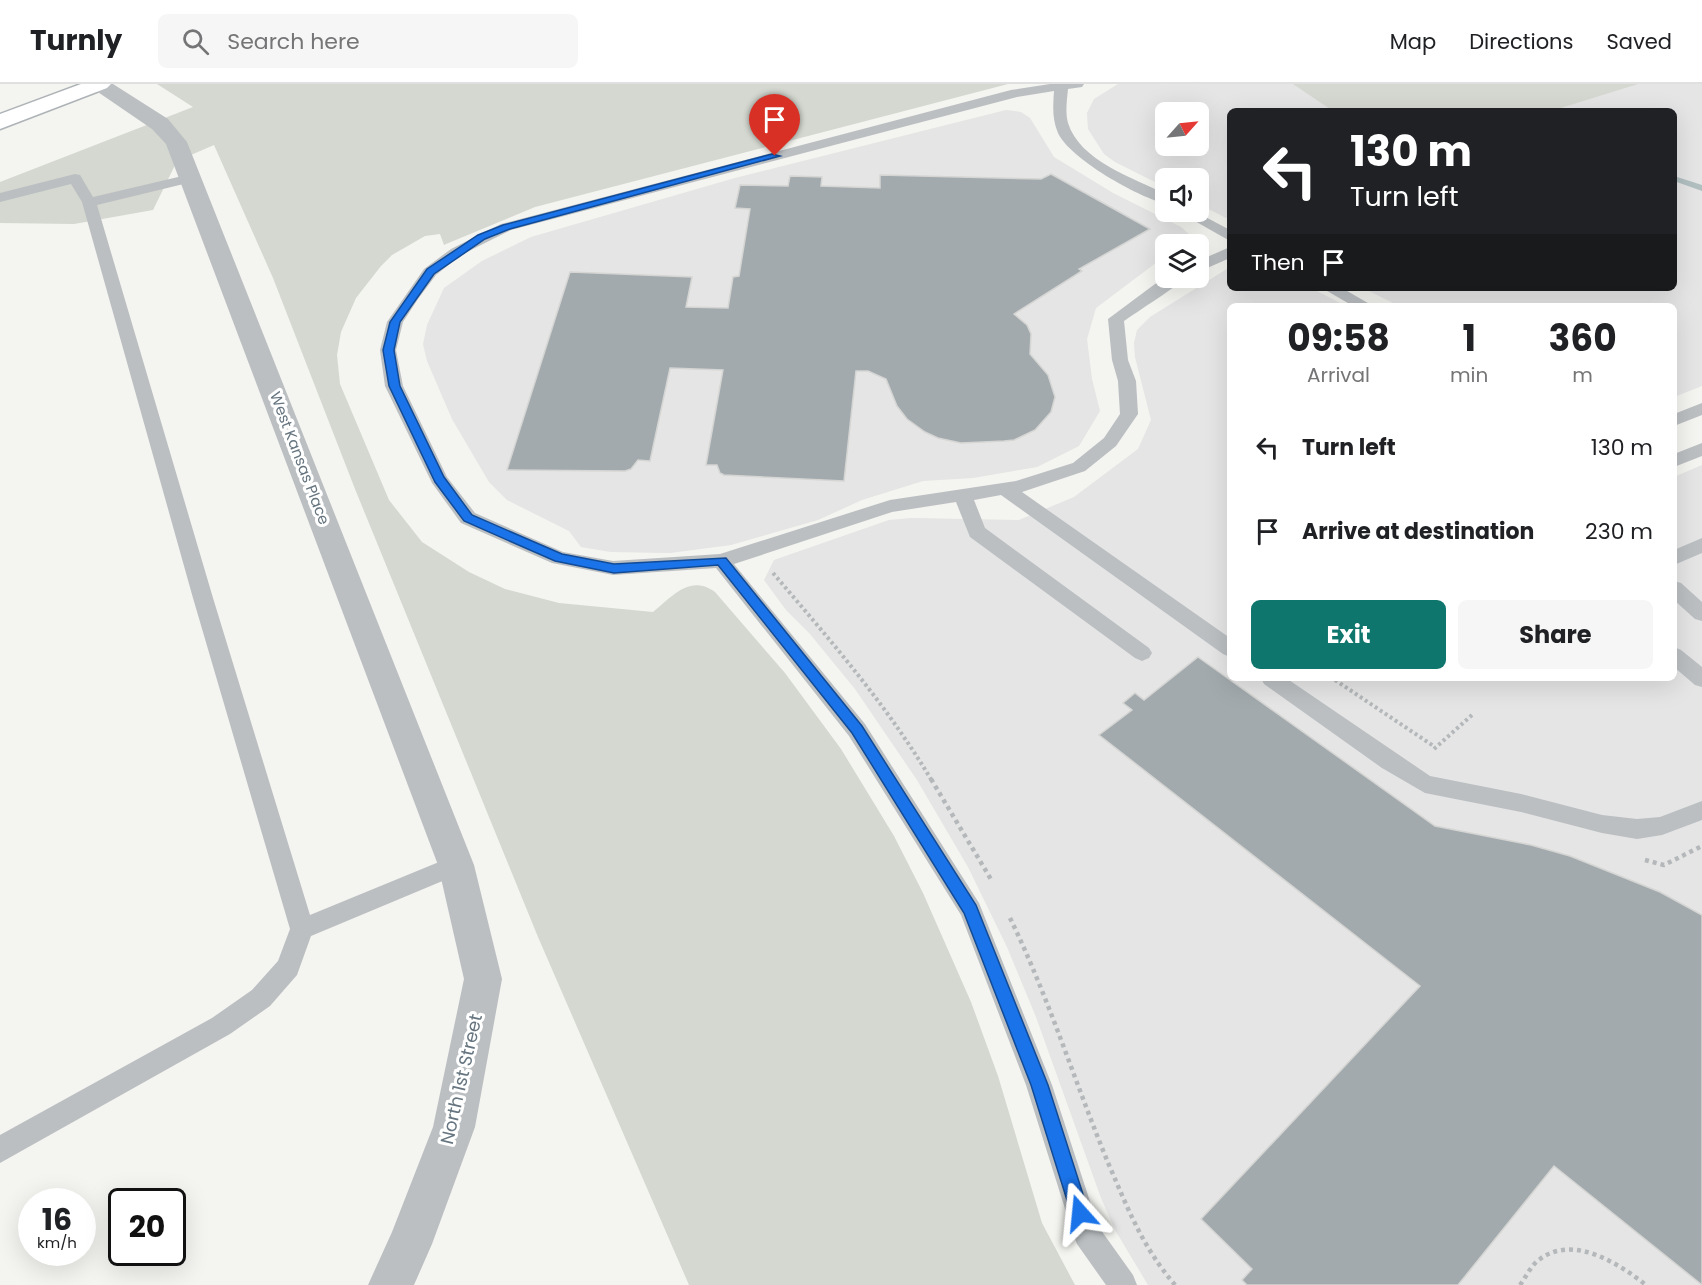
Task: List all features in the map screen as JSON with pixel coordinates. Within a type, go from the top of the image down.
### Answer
[{"type":"main road","points":[[20,93],[44,84]]},
{"type":"main road","points":[[0,122],[100,84]]},
{"type":"street","name":"West Kansas Place","points":[[100,84],[170,132],[176,142],[456,865]]},
{"type":"street","name":"North 1st Street","points":[[390,1285],[410,1244],[454,1127],[483,979],[456,865]]},
{"type":"lane","points":[[1155,194],[1084,156],[1067,137],[1061,122],[1069,86],[1016,93],[506,227],[482,237],[430,272],[395,322],[388,350],[394,386],[439,479],[468,518],[559,558],[614,568],[721,561],[890,506],[1005,489],[1038,482],[1079,467],[1110,442],[1129,414],[1127,381],[1120,360],[1116,319],[1158,288]]},
{"type":"lane","points":[[89,202],[191,177]]},
{"type":"lane","points":[[0,198],[75,178],[89,202],[302,929],[288,967],[261,998],[221,1026],[0,1150]]},
{"type":"lane","points":[[1204,222],[1227,234]]},
{"type":"lane","points":[[1209,262],[1227,253]]},
{"type":"lane","points":[[1336,291],[1359,303]]},
{"type":"lane","points":[[1677,419],[1702,409]]},
{"type":"lane","points":[[1677,459],[1702,449]]},
{"type":"lane","points":[[1005,489],[1227,647]]},
{"type":"lane","points":[[963,495],[977,532],[1142,653]]},
{"type":"lane","points":[[1677,557],[1702,545]]},
{"type":"lane","points":[[721,561],[857,729],[971,910],[1039,1085],[1087,1234],[1124,1285]]},
{"type":"lane","points":[[1677,591],[1702,614]]},
{"type":"lane","points":[[1677,658],[1702,679]]},
{"type":"lane","points":[[1275,681],[1425,784],[1521,803],[1602,824],[1637,829],[1662,826],[1702,810]]},
{"type":"lane","points":[[302,929],[456,865]]},
{"type":"path","points":[[1336,681],[1435,747]]},
{"type":"path","points":[[1432,757],[1435,747],[1472,715]]},
{"type":"path","points":[[1520,1285],[1540,1259],[1554,1253],[1571,1250],[1598,1256],[1632,1273],[1646,1285]]},
{"type":"shaded area","points":[[157,84],[1008,84],[535,207],[444,245],[440,234],[425,236],[392,255],[356,298],[341,332],[337,355],[340,384],[389,500],[422,542],[469,572],[505,589],[559,603],[653,612],[682,589],[698,585],[706,587],[715,592],[785,673],[841,749],[894,836],[923,893],[971,1002],[998,1076],[1042,1223],[1075,1285],[689,1285],[538,937],[355,489],[273,278],[214,145],[177,161],[153,210],[74,224],[0,223],[0,182],[193,107]]},
{"type":"shaded area","points":[[1118,84],[1702,84],[1702,386],[1677,396],[1677,303],[1393,303],[1369,291],[1677,291],[1677,108],[1227,108],[1227,218],[1209,209],[1209,168],[1155,168],[1155,182],[1104,154],[1088,129],[1087,113],[1094,99]]},
{"type":"shaded area","points":[[1293,84],[1638,84],[1561,108],[1329,108]]},
{"type":"shaded area","points":[[1006,110],[1021,112],[1030,118],[1054,157],[1113,193],[1155,214],[1155,222],[1171,222],[1189,234],[1155,234],[1155,264],[1096,308],[1087,339],[1092,379],[1100,411],[1079,446],[1037,467],[973,478],[923,481],[862,500],[818,520],[731,545],[670,553],[611,552],[581,547],[569,531],[507,500],[489,482],[452,419],[427,361],[423,344],[427,325],[444,288],[482,261],[531,237],[735,178]]},
{"type":"shaded area","points":[[1227,269],[1227,291],[1317,291],[1340,303],[1227,303],[1227,681],[1677,681],[1677,476],[1702,465],[1702,1285],[1148,1285],[1115,1230],[1101,1198],[1036,1017],[1007,947],[968,867],[917,780],[855,689],[810,634],[786,610],[764,580],[774,560],[889,520],[911,518],[1019,520],[1074,497],[1138,449],[1151,420],[1135,357],[1134,343],[1137,330],[1150,317],[1196,288],[1209,288],[1209,280]]},
{"type":"building","points":[[1051,174],[1150,229],[1079,269],[1082,271],[1014,314],[1027,325],[1031,334],[1030,354],[1048,375],[1055,397],[1051,412],[1035,430],[1014,440],[1004,441],[961,443],[938,438],[907,419],[897,406],[886,379],[868,371],[856,371],[844,481],[724,475],[720,473],[717,465],[706,465],[723,370],[670,368],[650,461],[638,460],[631,469],[625,471],[507,470],[570,272],[692,277],[686,307],[728,308],[733,277],[739,276],[750,209],[735,208],[740,185],[788,186],[790,176],[822,177],[821,186],[880,188],[880,175],[1041,179]]},
{"type":"building","points":[[1198,657],[1227,678],[1227,681],[1232,681],[1435,826],[1531,845],[1570,856],[1660,892],[1702,915],[1702,1285],[1554,1166],[1458,1285],[1247,1285],[1242,1280],[1252,1269],[1201,1219],[1420,986],[1099,735],[1132,710],[1123,703],[1135,693],[1144,700]]},
{"type":"waterway","points":[[1677,179],[1702,188]]},
{"type":"route","points":[[775,156],[506,227],[456,252],[430,272],[395,322],[388,350],[394,386],[439,479],[468,518],[559,558],[614,568],[721,561],[857,729],[971,910],[1039,1085],[1080,1213]]}]
